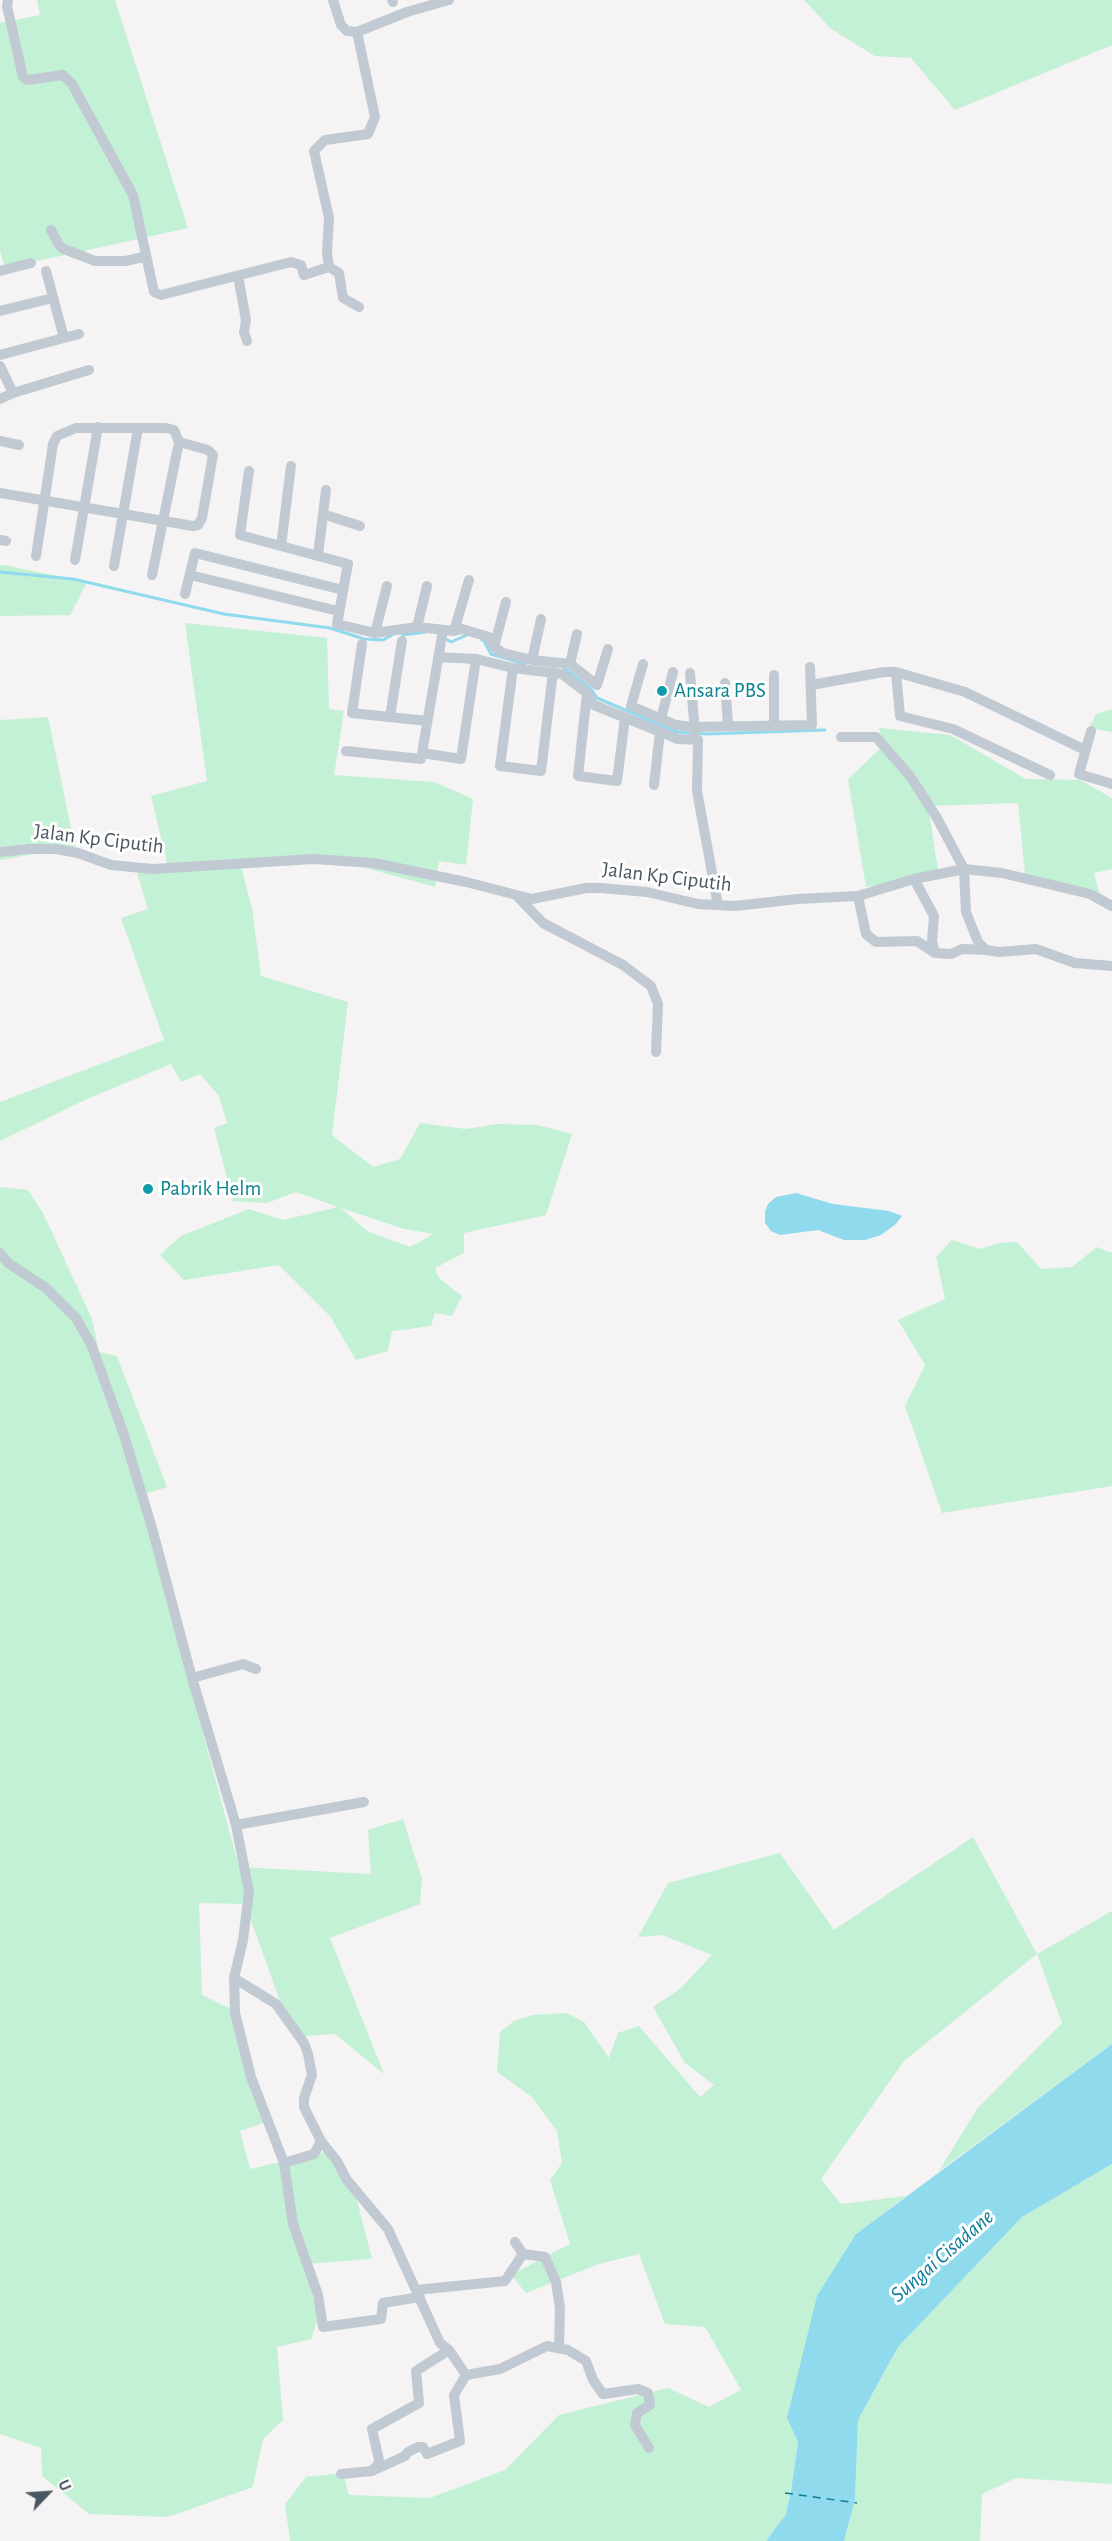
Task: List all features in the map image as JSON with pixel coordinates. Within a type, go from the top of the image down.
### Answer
[{"type":"street","points":[[8,0],[7,6],[23,77],[27,80],[63,75],[72,84],[133,195],[153,292],[161,295],[291,262],[301,265],[304,275],[330,267]]},
{"type":"street","points":[[333,0],[341,25],[347,31],[357,33],[407,12],[449,0]]},
{"type":"street","points":[[357,33],[375,117],[368,134],[325,140],[314,151],[329,218],[327,252],[330,267],[339,273],[343,298],[359,307]]},
{"type":"street","points":[[51,230],[59,245],[64,249],[95,261],[124,261],[144,257]]},
{"type":"street","points":[[0,271],[31,263]]},
{"type":"street","points":[[46,271],[64,339]]},
{"type":"street","points":[[238,276],[246,320],[244,332],[247,341]]},
{"type":"street","points":[[0,311],[53,298]]},
{"type":"street","points":[[0,355],[79,334]]},
{"type":"street","points":[[0,366],[13,393]]},
{"type":"street","points":[[0,399],[89,370]]},
{"type":"street","points":[[75,560],[98,427]]},
{"type":"street","points":[[36,556],[53,444],[57,436],[76,428],[166,428],[174,430],[179,442],[152,575]]},
{"type":"street","points":[[114,566],[138,428]]},
{"type":"street","points":[[0,441],[19,445]]},
{"type":"street","points":[[0,493],[198,525],[202,518],[213,455],[208,450],[179,442]]},
{"type":"street","points":[[281,546],[291,466]]},
{"type":"street","points":[[249,471],[240,535],[348,564],[337,624],[375,633],[429,627],[446,634],[462,629],[489,637],[494,647],[503,653],[532,660],[570,664],[597,685],[608,649]]},
{"type":"street","points":[[318,555],[326,490]]},
{"type":"street","points":[[323,514],[360,526]]},
{"type":"street","points":[[185,594],[195,553],[343,590]]},
{"type":"street","points":[[190,575],[338,611]]},
{"type":"street","points":[[346,751],[421,759],[438,657],[469,580]]},
{"type":"street","points":[[375,633],[387,586]]},
{"type":"street","points":[[417,627],[427,586]]},
{"type":"street","points":[[494,647],[506,602]]},
{"type":"street","points":[[532,660],[541,619]]},
{"type":"street","points":[[570,664],[577,634]]},
{"type":"street","points":[[390,717],[402,641]]},
{"type":"street","points":[[362,644],[352,713],[427,722]]},
{"type":"street","points":[[438,657],[476,659],[513,668],[562,674],[587,693],[594,705],[678,739],[698,740]]},
{"type":"street","points":[[422,753],[461,759],[476,659]]},
{"type":"street","points":[[643,664],[631,706],[676,725],[693,727],[812,725],[810,667]]},
{"type":"street","points":[[513,668],[500,766],[541,771],[553,672]]},
{"type":"street","points":[[661,719],[673,672]]},
{"type":"street","points":[[811,685],[884,672],[896,672],[965,692],[1085,750]]},
{"type":"street","points":[[896,672],[900,716],[953,729],[1050,776]]},
{"type":"street","points":[[690,673],[693,727],[698,740],[697,791],[718,905]]},
{"type":"street","points":[[774,675],[774,727]]},
{"type":"street","points":[[725,683],[728,725]]},
{"type":"street","points":[[587,693],[578,776],[617,781],[625,718]]},
{"type":"street","points":[[1091,731],[1079,774],[1112,784]]},
{"type":"street","points":[[654,785],[660,732]]},
{"type":"street","points":[[841,737],[876,736],[910,776],[937,818],[964,869],[966,912],[978,942],[986,950]]},
{"type":"street","name":"Jalan Kp Ciputih","points":[[0,852],[56,849],[78,853],[111,865],[153,869],[313,859],[374,863],[466,882],[532,899],[586,888],[601,888],[647,892],[698,904],[735,906],[798,899],[858,896],[914,879],[964,869],[1002,873],[1090,894],[1112,906]]},
{"type":"street","points":[[914,879],[934,916],[932,941],[935,952]]},
{"type":"street","points":[[858,896],[866,934],[876,942],[917,941],[935,952],[951,954],[962,949],[999,952],[1036,948],[1075,963],[1112,966]]},
{"type":"street","points":[[518,897],[543,923],[623,965],[651,986],[658,1004],[656,1052]]},
{"type":"street","points":[[1,1255],[8,1263],[46,1288],[75,1318],[91,1344],[123,1432],[146,1507],[192,1678],[236,1825],[249,1892],[243,1940],[234,1978],[235,2013],[251,2077],[284,2163],[293,2224],[318,2295],[323,2327],[381,2319],[383,2303],[418,2293],[505,2281],[523,2254]]},
{"type":"street","points":[[192,1678],[243,1664],[256,1669]]},
{"type":"street","points":[[236,1825],[364,1802]]},
{"type":"street","points":[[234,1978],[276,2004],[304,2043],[312,2075],[304,2098],[304,2108],[321,2142],[337,2162],[347,2180],[388,2229],[440,2343],[449,2350],[466,2375]]},
{"type":"street","points":[[284,2163],[314,2154],[321,2142]]},
{"type":"street","points":[[515,2242],[523,2254]]},
{"type":"street","points":[[523,2254],[545,2256],[556,2282],[560,2308],[559,2348]]},
{"type":"street","points":[[340,2474],[372,2470],[405,2456],[418,2447],[423,2447],[427,2454],[460,2440],[454,2395],[466,2375],[500,2368],[547,2346],[568,2350],[586,2361],[593,2380],[603,2394],[638,2389],[648,2393],[650,2405],[637,2413],[634,2425],[649,2448]]},
{"type":"street","points":[[372,2470],[380,2460],[372,2429],[419,2403],[416,2371],[449,2350]]},
{"type":"green space","points":[[37,0],[115,0],[188,228],[42,260],[4,265],[0,251],[0,23],[40,15]]},
{"type":"green space","points":[[804,0],[1112,0],[1112,45],[955,110],[911,58],[875,56],[830,28]]},
{"type":"green space","points":[[0,565],[87,582],[70,615],[0,616]]},
{"type":"green space","points":[[185,623],[327,638],[329,709],[344,711],[334,775],[434,782],[473,799],[466,865],[439,861],[435,887],[333,859],[241,867],[252,908],[261,976],[348,1002],[332,1135],[373,1167],[400,1159],[420,1123],[466,1129],[498,1124],[537,1125],[572,1134],[546,1215],[464,1233],[464,1253],[435,1268],[439,1278],[462,1296],[452,1316],[435,1313],[431,1326],[392,1331],[388,1351],[356,1360],[330,1316],[279,1265],[184,1280],[160,1255],[181,1236],[249,1209],[283,1220],[338,1207],[296,1192],[267,1203],[233,1201],[214,1128],[227,1123],[219,1096],[200,1074],[181,1082],[171,1064],[87,1099],[0,1141],[0,1102],[164,1040],[121,918],[148,909],[137,873],[169,871],[151,796],[207,781]],"holes":[[[341,1208],[404,1229],[434,1234],[410,1247],[367,1231]]]},
{"type":"green space","points":[[1112,709],[1112,732],[1089,728],[1096,714]]},
{"type":"green space","points":[[48,717],[75,847],[0,860],[0,720]]},
{"type":"green space","points":[[879,728],[950,735],[1026,779],[1080,780],[1112,798],[1112,869],[1094,873],[1101,900],[1026,884],[1018,803],[928,806],[939,876],[866,887],[848,779],[883,746]]},
{"type":"green space","points":[[0,1187],[28,1190],[43,1213],[92,1319],[99,1352],[117,1356],[167,1487],[145,1494],[161,1577],[239,1867],[371,1874],[368,1830],[403,1819],[422,1879],[420,1904],[330,1938],[384,2074],[335,2034],[293,2037],[245,1904],[199,1903],[202,1995],[229,2008],[264,2123],[240,2131],[250,2169],[334,2150],[357,2200],[372,2259],[305,2264],[318,2319],[311,2339],[277,2347],[283,2420],[263,2439],[253,2487],[168,2517],[89,2514],[42,2476],[41,2448],[0,2434]]},
{"type":"green space","points":[[952,1240],[981,1249],[998,1243],[1017,1242],[1041,1269],[1072,1267],[1097,1247],[1112,1253],[1112,1486],[942,1513],[905,1406],[925,1365],[898,1320],[945,1299],[936,1257]]},
{"type":"green space","points":[[973,1837],[1037,1954],[904,2061],[821,2179],[841,2204],[906,2196],[856,2234],[787,2418],[798,2442],[791,2491],[786,2514],[766,2541],[290,2541],[285,2504],[306,2477],[343,2473],[349,2495],[430,2498],[505,2470],[559,2415],[668,2388],[709,2407],[741,2390],[705,2327],[665,2324],[639,2254],[599,2264],[526,2293],[511,2275],[570,2244],[550,2180],[562,2163],[557,2131],[532,2097],[497,2072],[500,2032],[514,2021],[532,2015],[567,2013],[584,2022],[609,2058],[618,2033],[639,2026],[700,2097],[714,2085],[685,2063],[653,2007],[680,1989],[712,1955],[662,1935],[638,1937],[668,1883],[780,1853],[834,1930]]},
{"type":"green space","points":[[1112,1911],[1112,2044],[939,2171],[977,2109],[1062,2023],[1037,1954]]},
{"type":"green space","points":[[1112,2164],[1112,2484],[1016,2478],[982,2494],[980,2541],[844,2541],[855,2500],[858,2420],[898,2347],[1022,2217]]},
{"type":"water","points":[[796,1193],[833,1204],[889,1211],[902,1216],[896,1224],[881,1235],[865,1240],[844,1240],[818,1230],[780,1235],[771,1231],[765,1223],[765,1211],[768,1204],[776,1197]]},
{"type":"water","name":"Sungai Cisadane","points":[[1112,2044],[1112,2164],[1022,2217],[898,2347],[858,2420],[855,2500],[844,2541],[766,2541],[786,2514],[791,2491],[798,2442],[787,2418],[817,2296],[856,2234]]},
{"type":"waterway","points":[[0,572],[73,579],[224,614],[330,628],[364,639],[383,640],[392,635]]},
{"type":"waterway","points":[[401,632],[403,635],[425,632]]},
{"type":"waterway","points":[[446,639],[451,642],[467,635]]},
{"type":"waterway","points":[[482,640],[491,654],[525,664]]},
{"type":"waterway","points":[[564,668],[591,689],[597,698],[677,732],[706,734],[825,730]]},
{"type":"ferry route","points":[[785,2493],[857,2503]]},
{"type":"place","name":"Ansara PBS","points":[[662,691]]},
{"type":"place","name":"Pabrik Helm","points":[[148,1189]]}]
